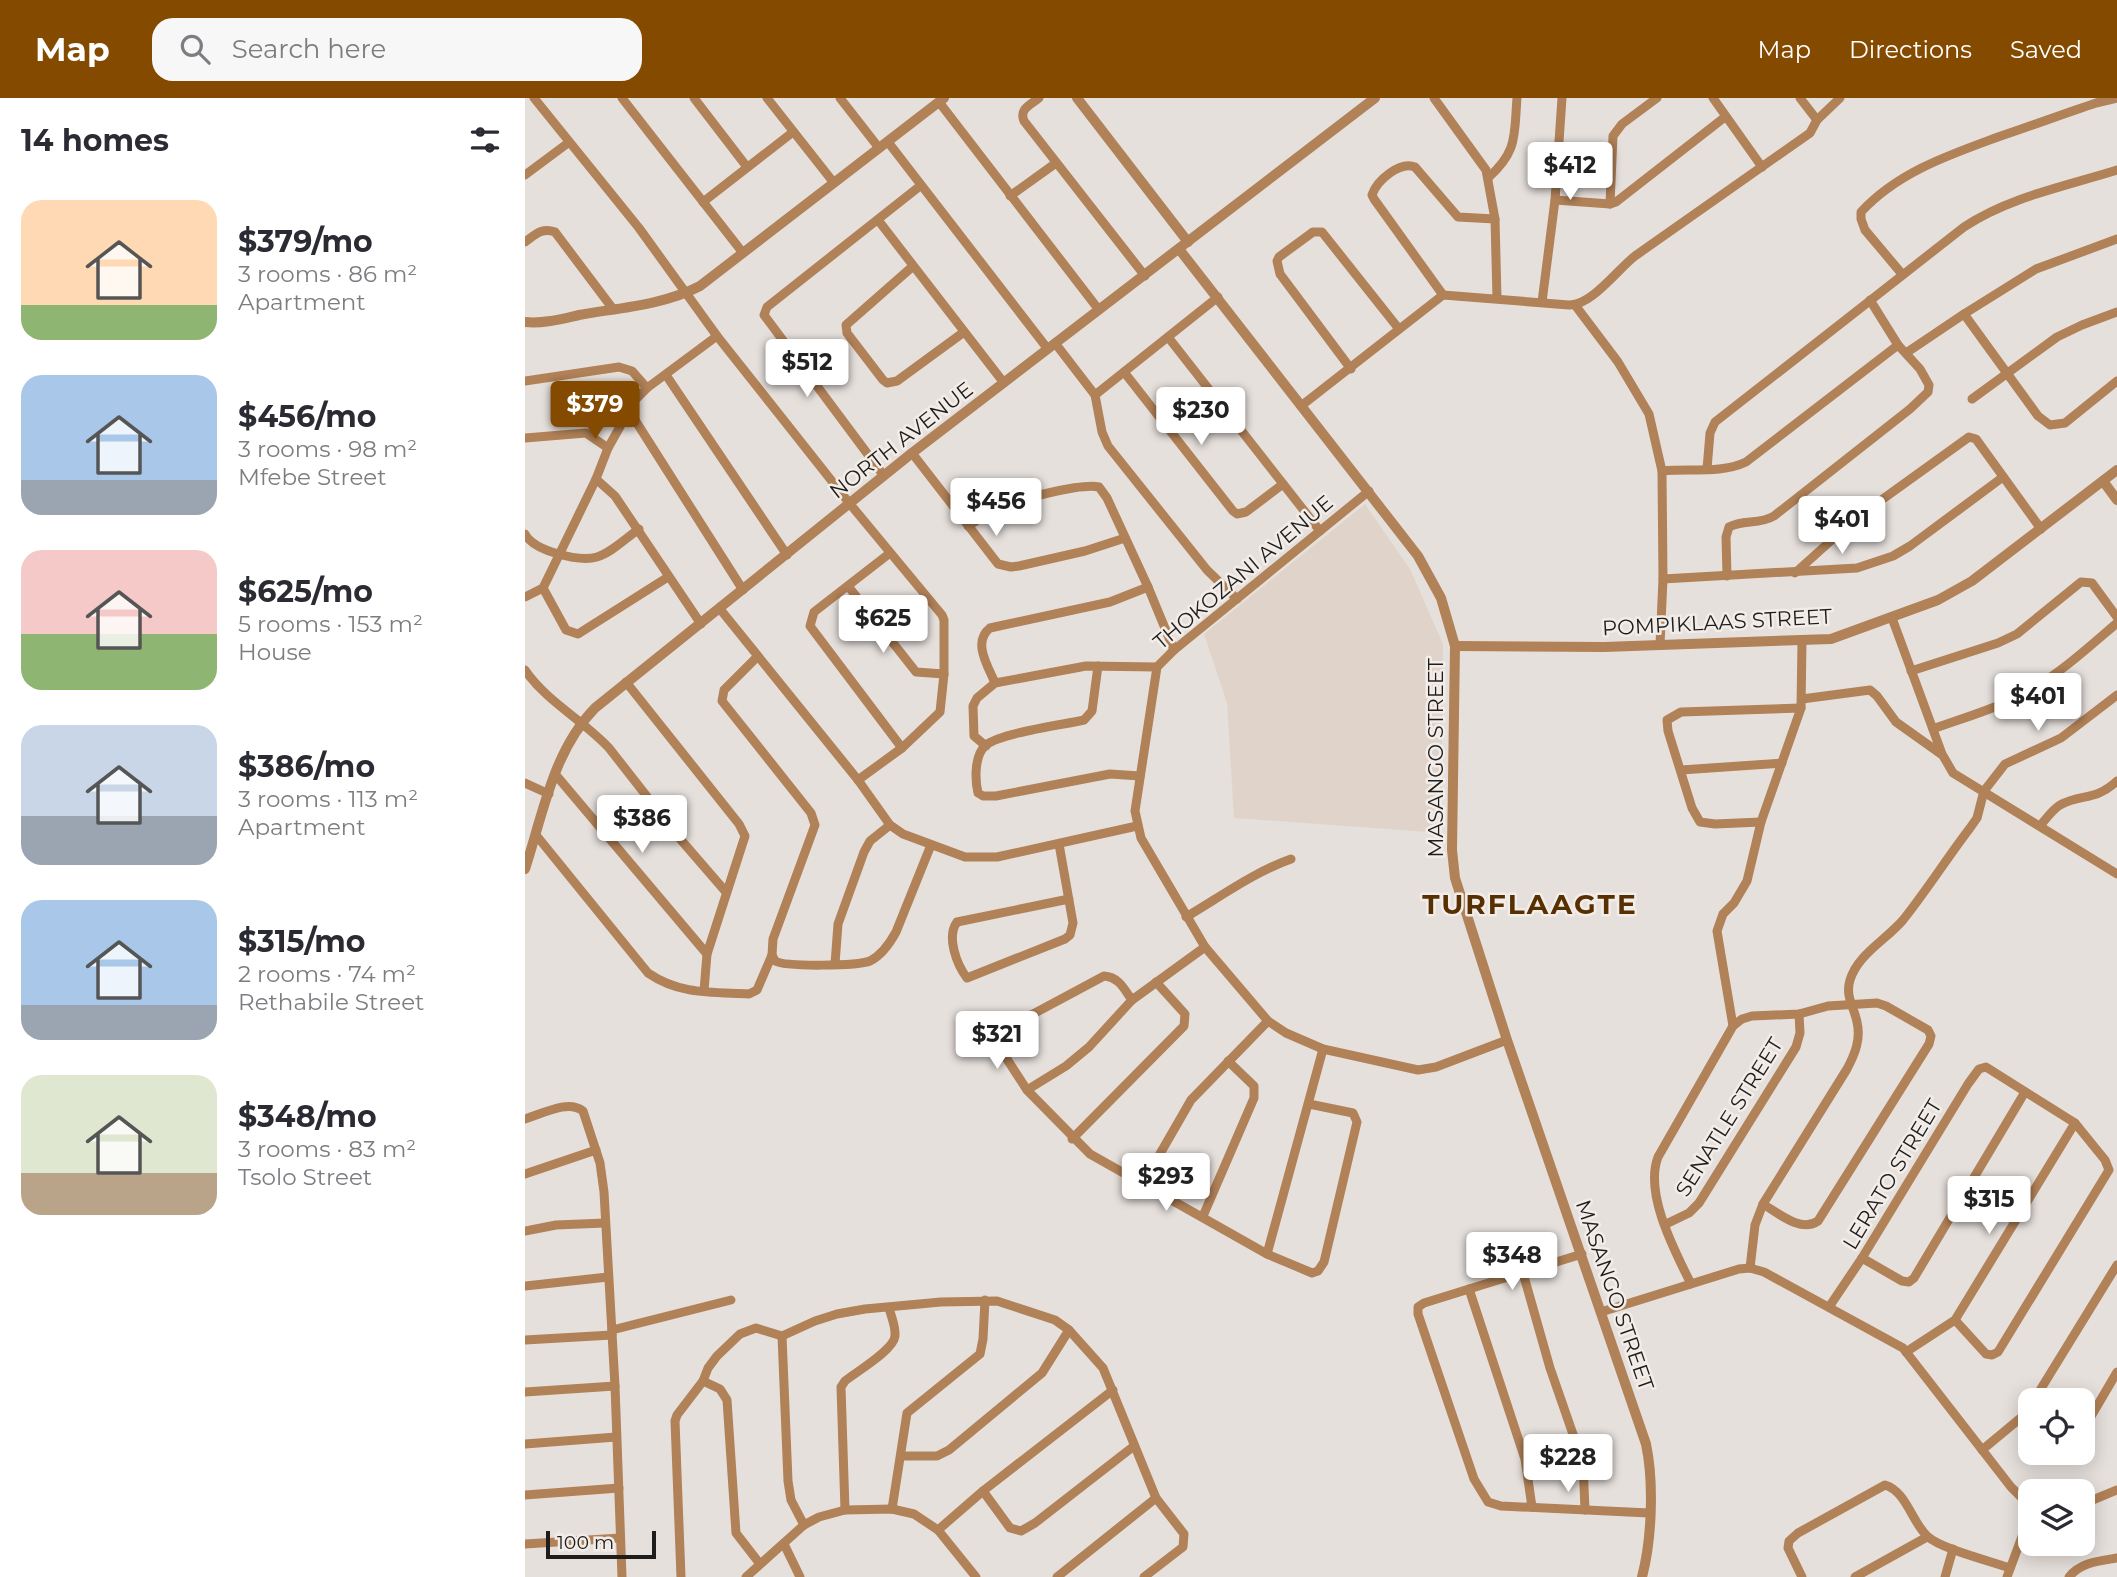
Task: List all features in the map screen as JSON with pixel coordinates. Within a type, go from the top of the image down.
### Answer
[{"type":"street","points":[[525,105],[534,98],[639,228],[717,336],[942,615],[944,674],[940,712],[902,748],[858,780]]},
{"type":"street","points":[[622,98],[743,253]]},
{"type":"street","points":[[694,98],[747,167]]},
{"type":"street","points":[[767,98],[834,183]]},
{"type":"street","points":[[841,98],[920,186],[1095,395],[1102,432],[1108,446],[1207,570],[1237,598]]},
{"type":"street","points":[[1039,98],[1024,109],[1022,117],[1145,276]]},
{"type":"street","name":"MASANGO STREET","points":[[1077,98],[1218,297],[1418,556],[1441,598],[1455,646],[1452,850],[1455,878],[1564,1210],[1582,1254],[1646,1444],[1649,1464],[1649,1513],[1642,1577]]},
{"type":"street","name":"NORTH AVENUE","points":[[525,869],[555,774],[567,743],[580,723],[626,682],[912,453],[1375,98]]},
{"type":"street","points":[[1434,98],[1482,162],[1488,178],[1495,219],[1497,298]]},
{"type":"street","points":[[1488,178],[1501,167],[1512,147],[1517,98]]},
{"type":"street","points":[[1542,302],[1555,200],[1562,98]]},
{"type":"street","points":[[1610,204],[1613,136],[1622,124],[1657,98]]},
{"type":"street","points":[[1713,98],[1762,167]]},
{"type":"street","points":[[1800,98],[1817,120]]},
{"type":"street","points":[[1300,406],[1443,295],[1575,305],[1587,301],[1620,267],[1810,133],[1817,120],[1840,98]]},
{"type":"street","points":[[1902,274],[1862,224],[1861,212],[1872,202],[1905,176],[1932,162],[2096,103],[2117,98]]},
{"type":"street","points":[[525,322],[541,322],[687,293],[700,286],[942,100],[1010,196],[1099,310]]},
{"type":"street","points":[[1555,200],[1610,204],[1620,200],[1725,117]]},
{"type":"street","points":[[703,202],[793,132]]},
{"type":"street","points":[[525,175],[568,142]]},
{"type":"street","points":[[1010,196],[1056,163]]},
{"type":"street","points":[[1443,295],[1374,199],[1376,186],[1401,166],[1410,165],[1415,167],[1458,217],[1495,219]]},
{"type":"street","points":[[1707,469],[1710,433],[1715,422],[1964,227],[1992,210],[2117,170]]},
{"type":"street","points":[[884,476],[764,316],[767,307],[920,186]]},
{"type":"street","points":[[878,220],[1005,383]]},
{"type":"street","points":[[525,242],[545,230],[555,232],[613,309]]},
{"type":"street","points":[[1351,369],[1280,274],[1277,261],[1279,257],[1313,232],[1322,232],[1399,329]]},
{"type":"street","points":[[1906,353],[2036,269],[2117,239]]},
{"type":"street","points":[[912,267],[846,325],[847,333],[883,380],[887,383],[897,381],[964,332]]},
{"type":"street","points":[[1095,395],[1218,297]]},
{"type":"street","points":[[1727,576],[1726,537],[1729,527],[1763,522],[1774,516],[1928,392],[1929,385],[1925,376],[1898,345],[1870,300]]},
{"type":"street","points":[[1575,305],[1618,362],[1649,414],[1662,471],[1663,579],[1660,645]]},
{"type":"street","points":[[1972,399],[2070,330],[2117,312]]},
{"type":"street","points":[[1963,314],[2038,416],[2050,425],[2065,423],[2117,381]]},
{"type":"street","points":[[525,597],[543,588],[628,409],[647,388],[717,336]]},
{"type":"street","points":[[1168,337],[1320,531]]},
{"type":"street","points":[[1662,471],[1737,466],[1746,462],[1898,345]]},
{"type":"street","points":[[525,381],[619,367],[632,372],[647,388]]},
{"type":"street","points":[[1123,372],[1237,514],[1247,512],[1283,484]]},
{"type":"street","points":[[666,375],[786,555]]},
{"type":"street","points":[[628,409],[743,590]]},
{"type":"street","points":[[525,438],[586,433],[608,448]]},
{"type":"street","points":[[1795,573],[1855,519],[1965,438],[1976,439],[2041,529]]},
{"type":"street","points":[[912,453],[998,564],[1011,567],[1085,551],[1125,538]]},
{"type":"street","name":"POMPIKLAAS STREET","points":[[1455,646],[1604,648],[1831,639],[1955,592],[2117,470]]},
{"type":"street","points":[[1663,579],[1857,568],[1893,556],[1918,541],[2003,477]]},
{"type":"street","points":[[596,479],[615,496],[639,529],[701,624]]},
{"type":"street","points":[[2103,481],[2117,500]]},
{"type":"street","points":[[968,526],[1003,506],[1091,485],[1103,491],[1174,650]]},
{"type":"street","name":"THOKOZANI AVENUE","points":[[1369,491],[1174,650],[1157,667],[1135,811],[1137,826],[1141,838],[1205,947],[1268,1021],[1286,1034],[1323,1049],[1409,1069],[1426,1069],[1507,1040]]},
{"type":"street","points":[[525,534],[530,542],[560,555],[599,557],[639,529]]},
{"type":"street","points":[[890,553],[814,612],[810,626],[902,748]]},
{"type":"street","points":[[543,588],[566,630],[578,634],[668,577]]},
{"type":"street","points":[[1911,671],[1998,643],[2017,634],[2081,582],[2092,583],[2117,617]]},
{"type":"street","points":[[848,586],[916,672],[944,674]]},
{"type":"street","points":[[995,683],[981,642],[983,633],[989,628],[1110,602],[1148,587]]},
{"type":"street","points":[[720,609],[858,780],[890,825],[903,834],[965,857],[997,858],[1137,826]]},
{"type":"street","points":[[1892,618],[1942,754],[1953,773],[2117,874]]},
{"type":"street","points":[[1933,729],[2030,690],[2059,672],[2117,623]]},
{"type":"street","points":[[1733,1026],[1717,931],[1723,914],[1734,903],[1747,881],[1761,822],[1801,704],[1802,641]]},
{"type":"street","points":[[536,835],[648,973],[673,987],[754,993],[761,985],[772,955],[773,939],[814,825],[811,813],[722,702],[724,690],[757,657]]},
{"type":"street","points":[[1098,666],[1089,716],[1084,720],[1004,738],[986,746],[977,764],[977,789],[983,796],[996,796],[1110,774],[1140,776]]},
{"type":"street","points":[[986,746],[974,736],[973,706],[977,698],[995,683],[1068,668],[1157,667]]},
{"type":"street","points":[[525,670],[543,691],[609,748],[681,840],[726,892]]},
{"type":"street","points":[[626,682],[743,831],[744,843],[707,954],[704,991]]},
{"type":"street","points":[[1761,822],[1715,824],[1700,821],[1692,808],[1666,724],[1671,716],[1681,712],[1801,704],[1870,690],[1889,716],[1942,754]]},
{"type":"street","points":[[1750,1268],[1755,1224],[1763,1204],[1851,1060],[1857,1043],[1858,1029],[1848,988],[1856,967],[1869,951],[1904,919],[1977,818],[1984,791],[2005,764],[2061,738],[2117,695]]},
{"type":"street","points":[[1682,770],[1782,763]]},
{"type":"street","points":[[555,774],[707,954]]},
{"type":"street","points":[[2041,826],[2054,809],[2100,794],[2117,781]]},
{"type":"street","points":[[525,783],[549,794]]},
{"type":"street","points":[[835,964],[838,924],[864,852],[870,841],[890,825]]},
{"type":"street","points":[[1059,844],[1069,900],[1073,923],[1070,934],[1065,939],[967,978],[961,971],[956,959],[953,931],[957,922],[1069,900]]},
{"type":"street","points":[[772,955],[780,964],[835,964],[874,959],[890,943],[896,932],[931,845]]},
{"type":"street","points":[[1187,917],[1257,875],[1291,859]]},
{"type":"street","points":[[1027,1090],[1066,1066],[1089,1047],[1132,1000],[1205,947]]},
{"type":"street","points":[[1132,1000],[1118,981],[1104,976],[992,1036],[1027,1090],[1072,1139],[1090,1154],[1267,1254],[1313,1273],[1318,1271],[1324,1262],[1357,1122],[1353,1113],[1346,1110],[1309,1104]]},
{"type":"street","points":[[1072,1139],[1184,1026],[1185,1014],[1156,982]]},
{"type":"street","points":[[1691,1284],[1665,1224],[1656,1195],[1654,1167],[1733,1026],[1752,1016],[1799,1014],[1828,1006],[1877,1003],[1928,1030],[1931,1036],[1929,1044],[1818,1221],[1804,1226],[1763,1204]]},
{"type":"street","name":"SENATLE STREET","points":[[1665,1224],[1689,1213],[1699,1203],[1796,1047],[1800,1032],[1799,1014]]},
{"type":"street","points":[[1142,1185],[1191,1100],[1268,1021]]},
{"type":"street","points":[[1267,1254],[1323,1049]]},
{"type":"street","points":[[1203,1216],[1254,1098],[1254,1086],[1229,1061]]},
{"type":"street","name":"LERATO STREET","points":[[1829,1307],[1979,1069],[1990,1069],[2025,1092]]},
{"type":"street","points":[[1862,1258],[1902,1280],[1909,1282],[1914,1278],[2025,1092],[2075,1123],[2109,1165],[2107,1177],[1996,1354],[1986,1354],[1955,1320]]},
{"type":"street","points":[[525,1119],[569,1105],[583,1111],[602,1175],[615,1386],[622,1577]]},
{"type":"street","points":[[1906,1352],[1955,1320],[2075,1123]]},
{"type":"street","points":[[525,1174],[596,1150]]},
{"type":"street","points":[[525,1231],[556,1225],[605,1223]]},
{"type":"street","points":[[1582,1254],[1424,1303],[1418,1307],[1418,1314],[1479,1490],[1492,1504],[1649,1513]]},
{"type":"street","points":[[2040,1388],[2117,1265]]},
{"type":"street","points":[[1601,1312],[1750,1268],[1764,1272],[1895,1342],[1906,1352],[2018,1494]]},
{"type":"street","points":[[1523,1273],[1550,1368],[1583,1463],[1585,1510]]},
{"type":"street","points":[[525,1286],[608,1277]]},
{"type":"street","points":[[1469,1289],[1525,1459],[1532,1507]]},
{"type":"street","points":[[525,1340],[612,1332],[731,1300]]},
{"type":"street","points":[[892,1509],[907,1413],[980,1354],[985,1300]]},
{"type":"street","points":[[681,1577],[675,1420],[682,1405],[703,1381],[711,1363],[740,1334],[756,1328],[782,1336],[815,1321],[865,1309],[985,1300],[1005,1303],[1060,1323],[1103,1368],[1156,1498],[1184,1534],[1183,1547],[1144,1577]]},
{"type":"street","points":[[845,1510],[841,1387],[845,1381],[889,1348],[894,1340],[889,1308]]},
{"type":"street","points":[[902,1456],[937,1456],[949,1450],[1042,1373],[1069,1330]]},
{"type":"street","points":[[782,1336],[790,1492],[804,1525]]},
{"type":"street","points":[[2095,1410],[2117,1372]]},
{"type":"street","points":[[703,1381],[720,1389],[727,1400],[736,1533],[760,1564]]},
{"type":"street","points":[[525,1392],[615,1386]]},
{"type":"street","points":[[937,1530],[1113,1390]]},
{"type":"street","points":[[1982,1450],[2018,1419]]},
{"type":"street","points":[[525,1444],[615,1437]]},
{"type":"street","points":[[983,1491],[1010,1528],[1021,1531],[1134,1446]]},
{"type":"street","points":[[1802,1577],[1788,1548],[1789,1541],[1798,1533],[1883,1486],[1895,1491],[1927,1537],[1953,1549],[2008,1572],[2018,1546]]},
{"type":"street","points":[[525,1495],[619,1488]]},
{"type":"street","points":[[2095,1499],[2117,1490]]},
{"type":"street","points":[[1057,1577],[1156,1498]]},
{"type":"street","points":[[745,1577],[804,1525],[825,1514],[845,1510],[892,1509],[914,1514],[937,1530],[975,1577]]},
{"type":"street","points":[[1855,1577],[1927,1537]]},
{"type":"street","points":[[525,1544],[620,1538]]},
{"type":"street","points":[[784,1544],[800,1577]]},
{"type":"street","points":[[1944,1577],[1953,1549]]},
{"type":"street","points":[[2069,1577],[2087,1564],[2117,1558]]},
{"type":"shaded area","points":[[1365,504],[1410,569],[1443,644],[1441,833],[1234,818],[1227,703],[1204,634]]},
{"type":"district","name":"TURFLAAGTE","points":[[1530,904]]}]
